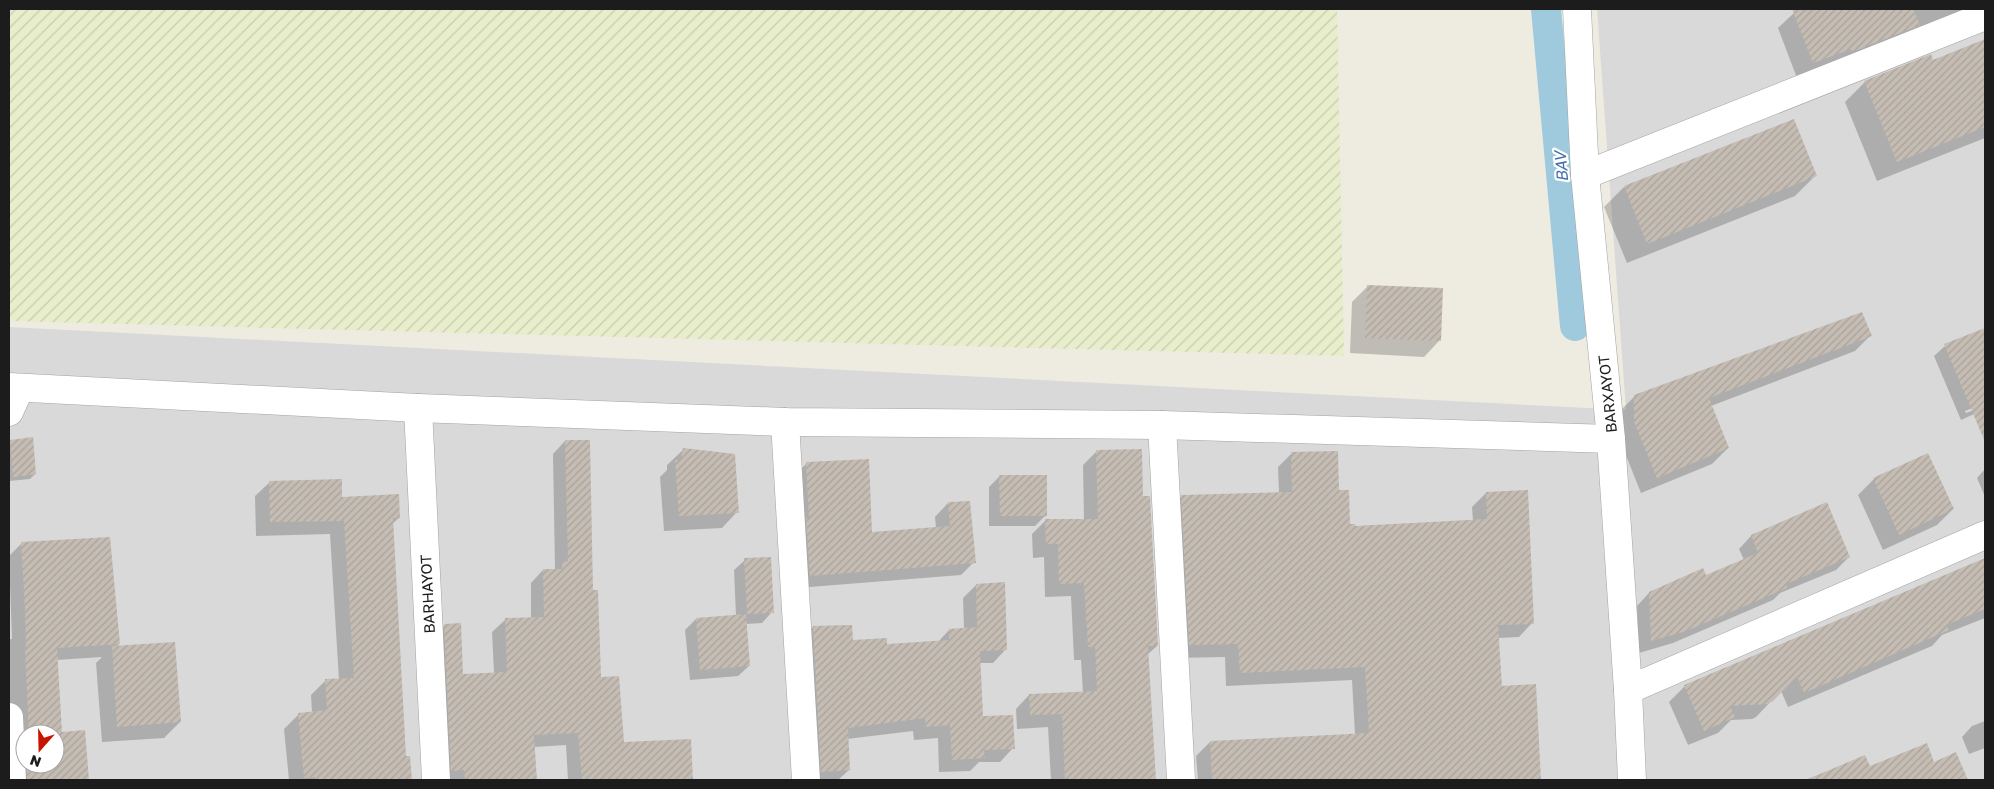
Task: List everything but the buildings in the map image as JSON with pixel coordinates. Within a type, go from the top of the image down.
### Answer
[{"type":"street","name":"BARXAYOT","points":[[1577,9],[1585,175],[1611,439],[1628,690],[1632,780]]},
{"type":"street","points":[[1585,175],[1985,16]]},
{"type":"street","points":[[13,396],[418,408],[785,422],[1162,425],[1611,439]]},
{"type":"street","name":"BARHAYOT","points":[[418,408],[436,780]]},
{"type":"street","points":[[785,422],[806,780]]},
{"type":"street","points":[[1162,425],[1181,780]]},
{"type":"street","points":[[1628,690],[1985,535]]},
{"type":"street","points":[[9,717],[12,780]]},
{"type":"shaded area","points":[[1597,9],[1985,9],[1985,780],[9,780],[9,327],[1626,410]]},
{"type":"green space","points":[[9,9],[1337,9],[1344,356],[9,321]]},
{"type":"waterway","name":"BAV","points":[[1546,9],[1575,326]]}]
